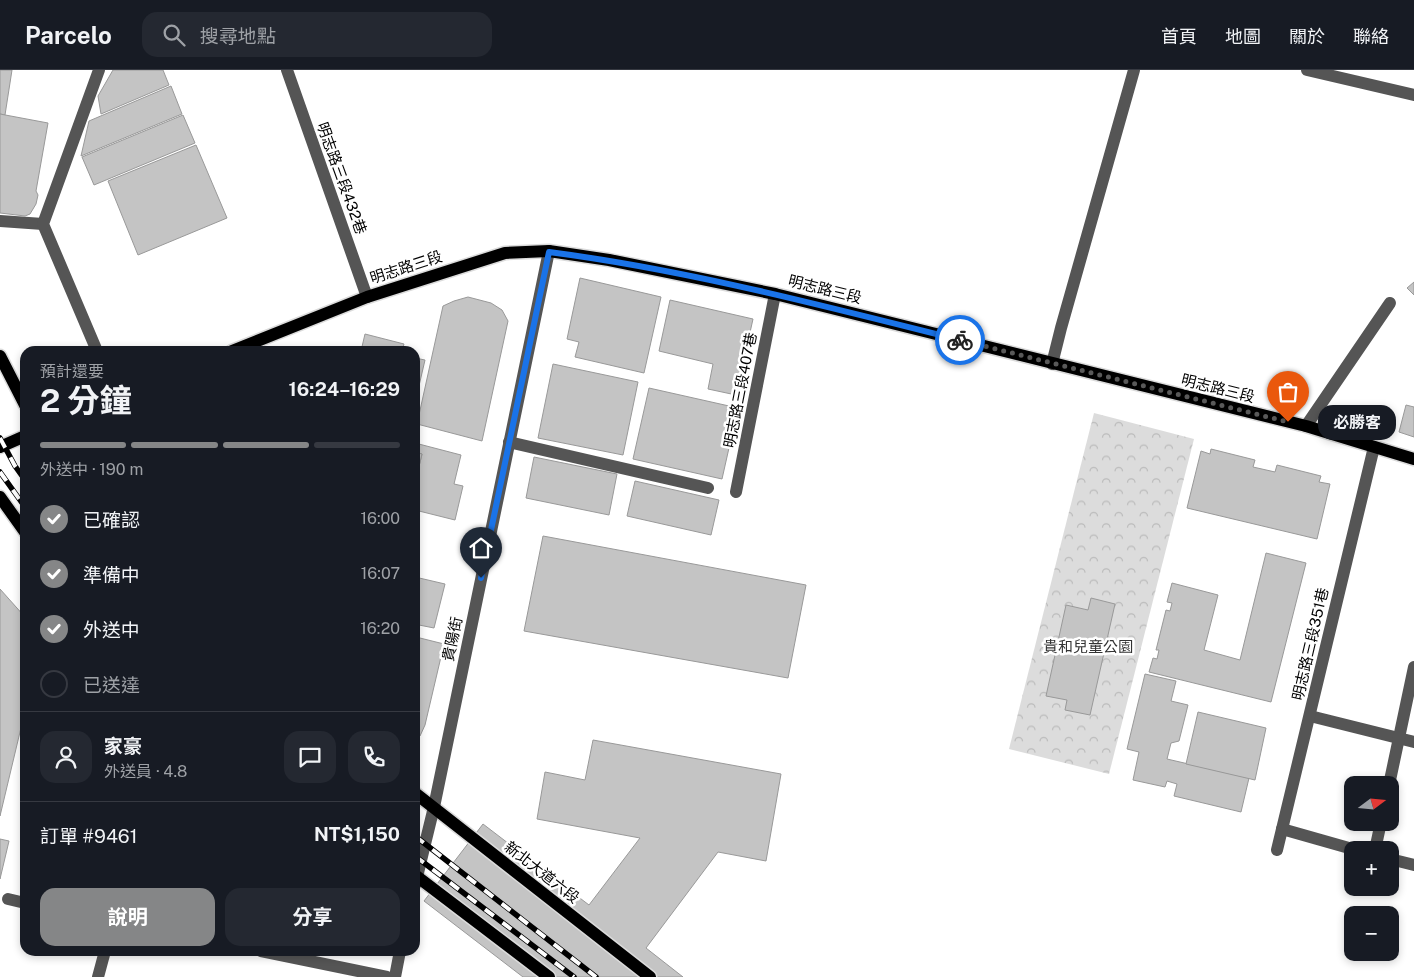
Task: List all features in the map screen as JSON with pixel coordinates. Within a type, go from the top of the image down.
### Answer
[{"type":"main road","name":"明志路三段","points":[[244,346],[367,297],[505,253],[549,252],[609,260],[776,294],[1306,426],[1414,459]]},
{"type":"main road","points":[[0,356],[20,395]]},
{"type":"main road","points":[[0,447],[20,438]]},
{"type":"main road","points":[[0,497],[20,525]]},
{"type":"main road","name":"新北大道六段","points":[[420,797],[650,977]]},
{"type":"main road","points":[[420,882],[549,977]]},
{"type":"street","points":[[95,346],[43,224],[99,70]]},
{"type":"street","name":"明志路三段432巷","points":[[287,70],[367,297]]},
{"type":"street","points":[[1052,364],[1063,318],[1134,70]]},
{"type":"street","points":[[1307,70],[1414,95]]},
{"type":"street","points":[[0,221],[43,224]]},
{"type":"street","name":"貴陽街","points":[[420,863],[434,808],[549,252]]},
{"type":"street","name":"明志路三段407巷","points":[[736,492],[776,294]]},
{"type":"street","points":[[1306,426],[1390,302]]},
{"type":"street","points":[[510,442],[708,488]]},
{"type":"street","name":"明志路三段351巷","points":[[1277,850],[1374,447]]},
{"type":"street","points":[[1391,776],[1414,667]]},
{"type":"street","points":[[1310,716],[1414,742]]},
{"type":"street","points":[[1282,829],[1344,847]]},
{"type":"street","points":[[1399,861],[1414,865]]},
{"type":"street","points":[[8,899],[20,902]]},
{"type":"street","points":[[98,977],[104,956]]},
{"type":"street","points":[[286,956],[387,977]]},
{"type":"street","points":[[394,977],[399,956]]},
{"type":"green space","name":"貴和兒童公園","points":[[1094,413],[1194,439],[1109,774],[1009,749]]},
{"type":"building","points":[[0,70],[12,70],[5,115],[0,114]]},
{"type":"building","points":[[113,70],[163,70],[169,85],[101,114],[98,96]]},
{"type":"building","points":[[171,86],[182,114],[81,156],[89,121]]},
{"type":"building","points":[[0,114],[48,123],[36,191],[38,195],[36,204],[30,214],[25,216],[0,213]]},
{"type":"building","points":[[183,115],[195,143],[94,185],[82,157]]},
{"type":"building","points":[[196,145],[227,218],[138,255],[108,181]]},
{"type":"building","points":[[580,278],[661,297],[644,373],[575,357],[579,342],[567,339]]},
{"type":"building","points":[[1414,282],[1414,295],[1407,288]]},
{"type":"building","points":[[468,297],[491,303],[502,310],[508,321],[482,441],[420,425],[420,410],[443,306]]},
{"type":"building","points":[[670,300],[753,319],[736,395],[708,389],[713,364],[659,351]]},
{"type":"building","points":[[365,334],[404,344],[403,346],[362,346]]},
{"type":"building","points":[[420,359],[425,360],[420,382]]},
{"type":"building","points":[[553,364],[638,382],[623,455],[538,438]]},
{"type":"building","points":[[649,388],[738,408],[722,479],[633,459]]},
{"type":"building","points":[[1406,405],[1414,407],[1414,437],[1399,432]]},
{"type":"building","points":[[420,444],[461,455],[454,484],[463,486],[455,520],[420,511],[420,462],[422,454],[420,453]]},
{"type":"building","points":[[1211,449],[1255,460],[1253,467],[1275,472],[1277,465],[1321,476],[1319,482],[1330,484],[1317,539],[1187,508],[1201,451],[1210,454]]},
{"type":"building","points":[[534,457],[617,474],[609,515],[526,498]]},
{"type":"building","points":[[635,481],[719,500],[711,535],[627,516]]},
{"type":"building","points":[[543,536],[806,585],[788,678],[524,631]]},
{"type":"building","points":[[1266,553],[1306,563],[1271,702],[1149,672],[1153,658],[1157,659],[1159,650],[1156,650],[1166,610],[1170,611],[1172,603],[1167,602],[1172,583],[1218,595],[1204,650],[1240,660]]},
{"type":"building","points":[[420,578],[445,584],[434,628],[420,625]]},
{"type":"building","points":[[0,589],[20,611],[20,732],[0,816]]},
{"type":"building","points":[[1091,598],[1115,604],[1090,715],[1065,710],[1067,700],[1046,696],[1066,605],[1088,610]]},
{"type":"building","points":[[420,638],[444,644],[425,725],[420,736]]},
{"type":"building","points":[[1145,674],[1176,681],[1171,701],[1188,705],[1179,741],[1171,743],[1167,759],[1249,778],[1241,812],[1174,796],[1177,784],[1167,781],[1165,787],[1133,780],[1139,752],[1127,749]]},
{"type":"building","points":[[1198,712],[1266,728],[1255,780],[1186,764]]},
{"type":"building","points":[[593,740],[781,774],[766,861],[718,852],[646,948],[683,977],[523,977],[424,901],[483,824],[589,905],[640,838],[537,819],[545,772],[585,780]]},
{"type":"building","points":[[0,839],[9,841],[0,879]]},
{"type":"railway","points":[[0,438],[20,473]]},
{"type":"railway","points":[[0,472],[20,500]]},
{"type":"railway","points":[[420,840],[596,977]]},
{"type":"railway","points":[[420,860],[574,977]]},
{"type":"way so far","points":[[960,340],[1288,422]]},
{"type":"place","name":"必勝客","points":[[1288,422]]},
{"type":"route","points":[[481,578],[549,252],[609,260],[776,294],[960,340]]}]
